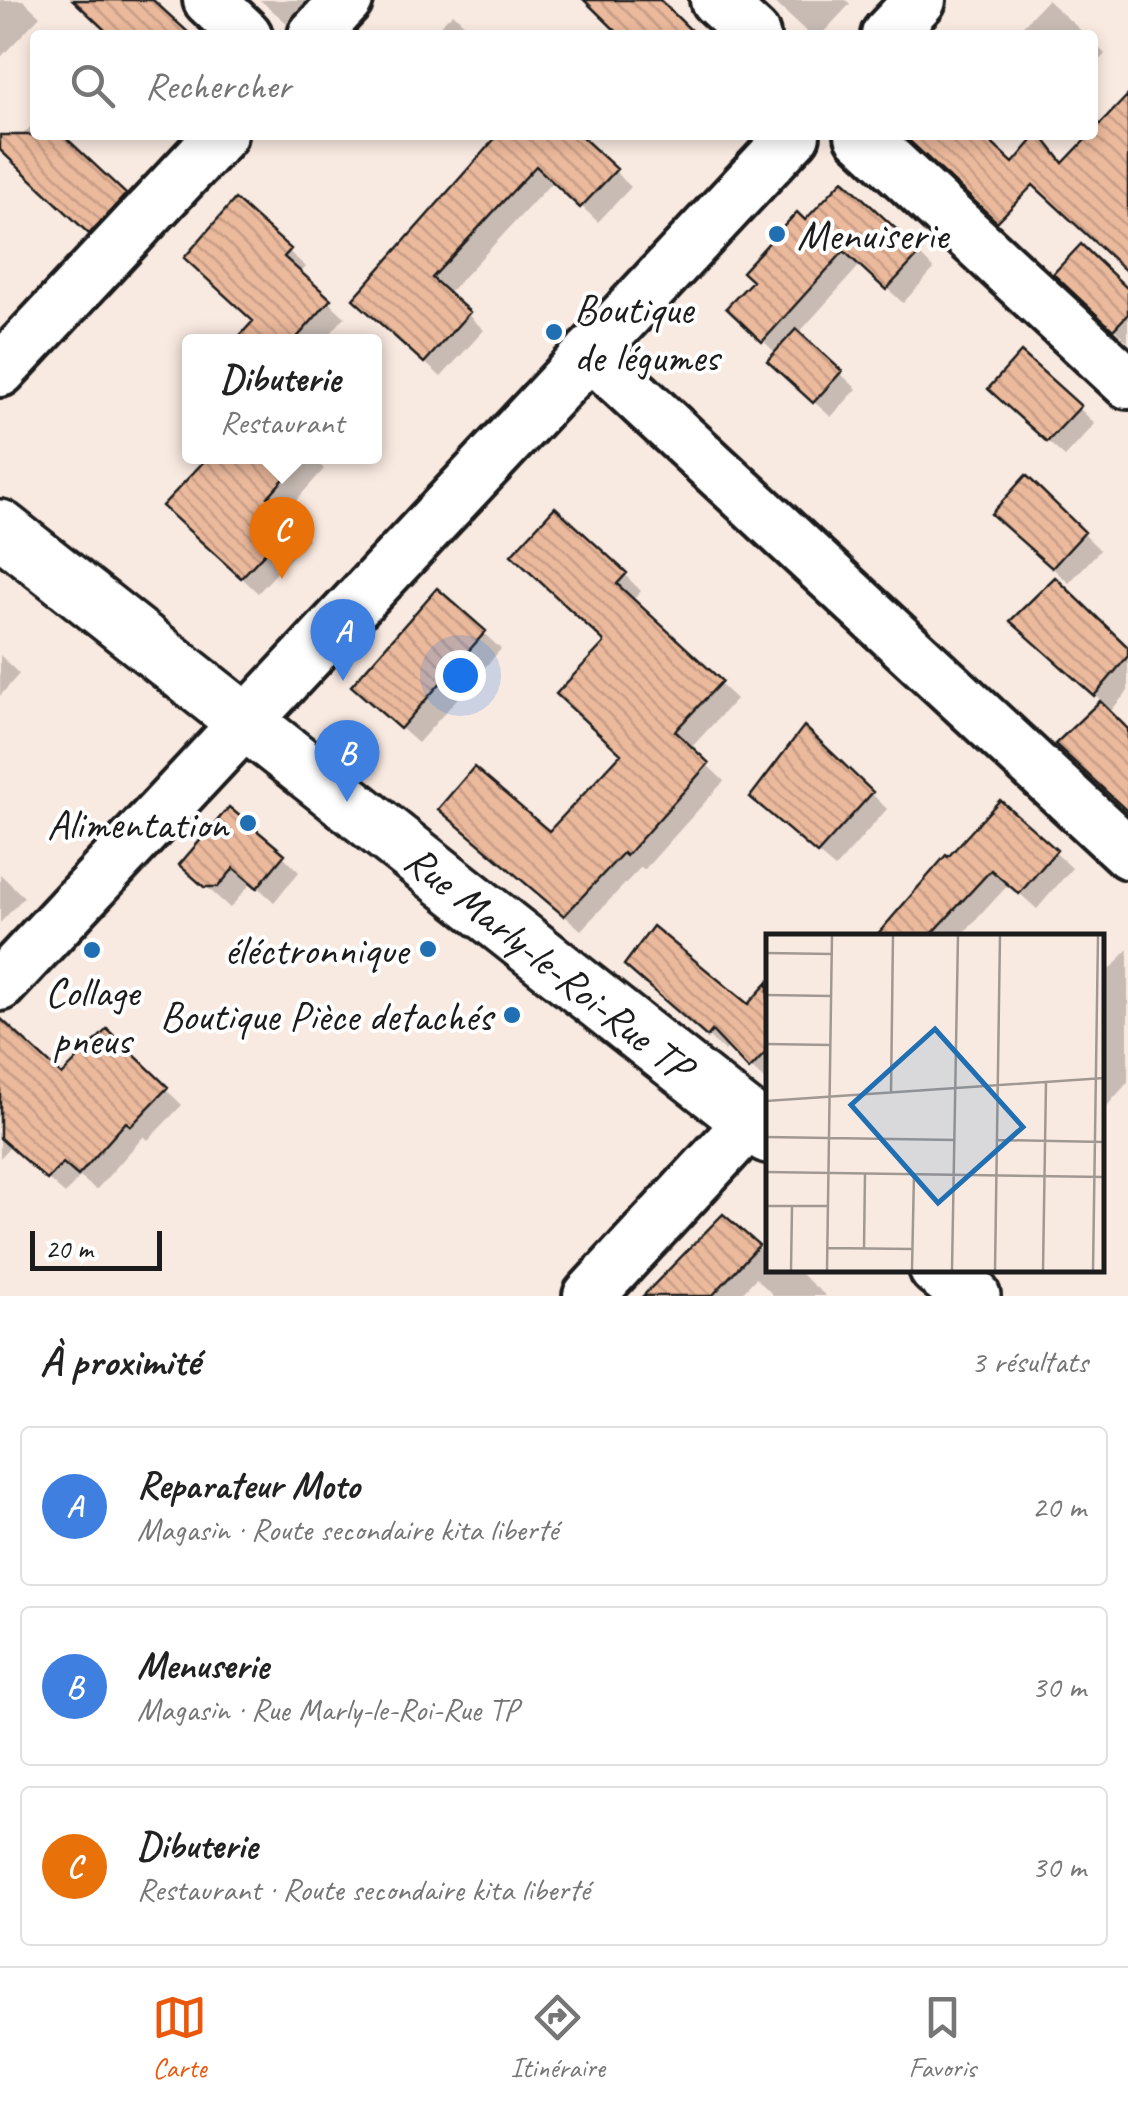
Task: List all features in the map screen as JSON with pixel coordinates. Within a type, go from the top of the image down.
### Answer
[{"type":"street","points":[[209,0],[241,30]]},
{"type":"street","points":[[319,30],[347,0]]},
{"type":"street","points":[[716,0],[749,30]]},
{"type":"street","points":[[892,30],[920,0]]},
{"type":"street","points":[[0,371],[216,140]]},
{"type":"street","points":[[0,985],[789,140]]},
{"type":"street","points":[[867,140],[1124,370]]},
{"type":"street","points":[[590,353],[1128,853]]},
{"type":"street","name":"Rue Marly-le-Roi-Rue TP","points":[[0,528],[759,1128]]},
{"type":"street","points":[[589,1296],[759,1128]]},
{"type":"street","points":[[941,1271],[972,1296]]},
{"type":"building","points":[[73,0],[153,0],[186,30],[105,30]]},
{"type":"building","points":[[584,0],[660,0],[691,30],[615,30]]},
{"type":"building","points":[[1128,95],[1128,273],[1033,185],[997,222],[908,140],[988,140],[1013,163],[1033,140],[1045,140],[1063,163],[1085,140],[1098,140],[1098,126]]},
{"type":"building","points":[[0,135],[68,140],[126,194],[89,234],[0,150]]},
{"type":"building","points":[[494,140],[585,140],[617,169],[580,208],[536,166],[432,278],[470,312],[424,363],[353,299]]},
{"type":"building","points":[[843,180],[921,252],[886,290],[844,251],[762,342],[726,308],[752,281],[742,272],[797,212],[805,220]]},
{"type":"building","points":[[235,199],[291,249],[284,257],[331,299],[300,334],[241,334],[253,321],[184,258]]},
{"type":"building","points":[[1081,244],[1128,289],[1128,314],[1113,330],[1053,274]]},
{"type":"building","points":[[796,329],[842,371],[813,403],[767,361]]},
{"type":"building","points":[[1021,352],[1081,406],[1047,442],[988,389]]},
{"type":"building","points":[[201,464],[297,464],[268,497],[294,522],[241,578],[162,506]]},
{"type":"building","points":[[1026,475],[1085,532],[1052,568],[991,514]]},
{"type":"building","points":[[555,507],[627,573],[617,584],[722,681],[675,731],[709,763],[626,856],[623,853],[564,916],[438,809],[474,767],[549,831],[621,754],[556,694],[603,640],[511,555]]},
{"type":"building","points":[[1055,577],[1128,647],[1128,656],[1094,696],[1010,621]]},
{"type":"building","points":[[437,588],[486,631],[400,729],[351,686]]},
{"type":"building","points":[[1100,701],[1128,729],[1128,812],[1055,744]]},
{"type":"building","points":[[804,726],[873,792],[817,854],[750,797]]},
{"type":"building","points":[[1000,800],[1057,850],[1019,894],[991,870],[932,934],[878,934]]},
{"type":"building","points":[[229,807],[285,854],[257,888],[234,868],[218,887],[204,887],[179,865]]},
{"type":"building","points":[[653,926],[748,1004],[766,984],[766,1052],[749,1070],[712,1031],[707,1037],[624,965]]},
{"type":"building","points":[[0,1018],[62,1075],[107,1029],[168,1087],[131,1126],[126,1122],[78,1176],[63,1163],[47,1180],[0,1138]]},
{"type":"building","points":[[723,1214],[759,1245],[712,1296],[643,1296]]},
{"type":"place","name":"Menuiserie","points":[[777,234]]},
{"type":"place","name":"Boutique de légumes","points":[[554,332]]},
{"type":"place","name":"Dibuterie","points":[[282,579]]},
{"type":"place","name":"Reparateur Moto","points":[[343,681]]},
{"type":"place","name":"Menuserie","points":[[347,802]]},
{"type":"place","name":"Alimentation","points":[[248,823]]},
{"type":"place","name":"éléctronnique","points":[[428,949]]},
{"type":"place","name":"Collage pneus","points":[[92,950]]},
{"type":"place","name":"Boutique Pièce detachés","points":[[512,1015]]}]
